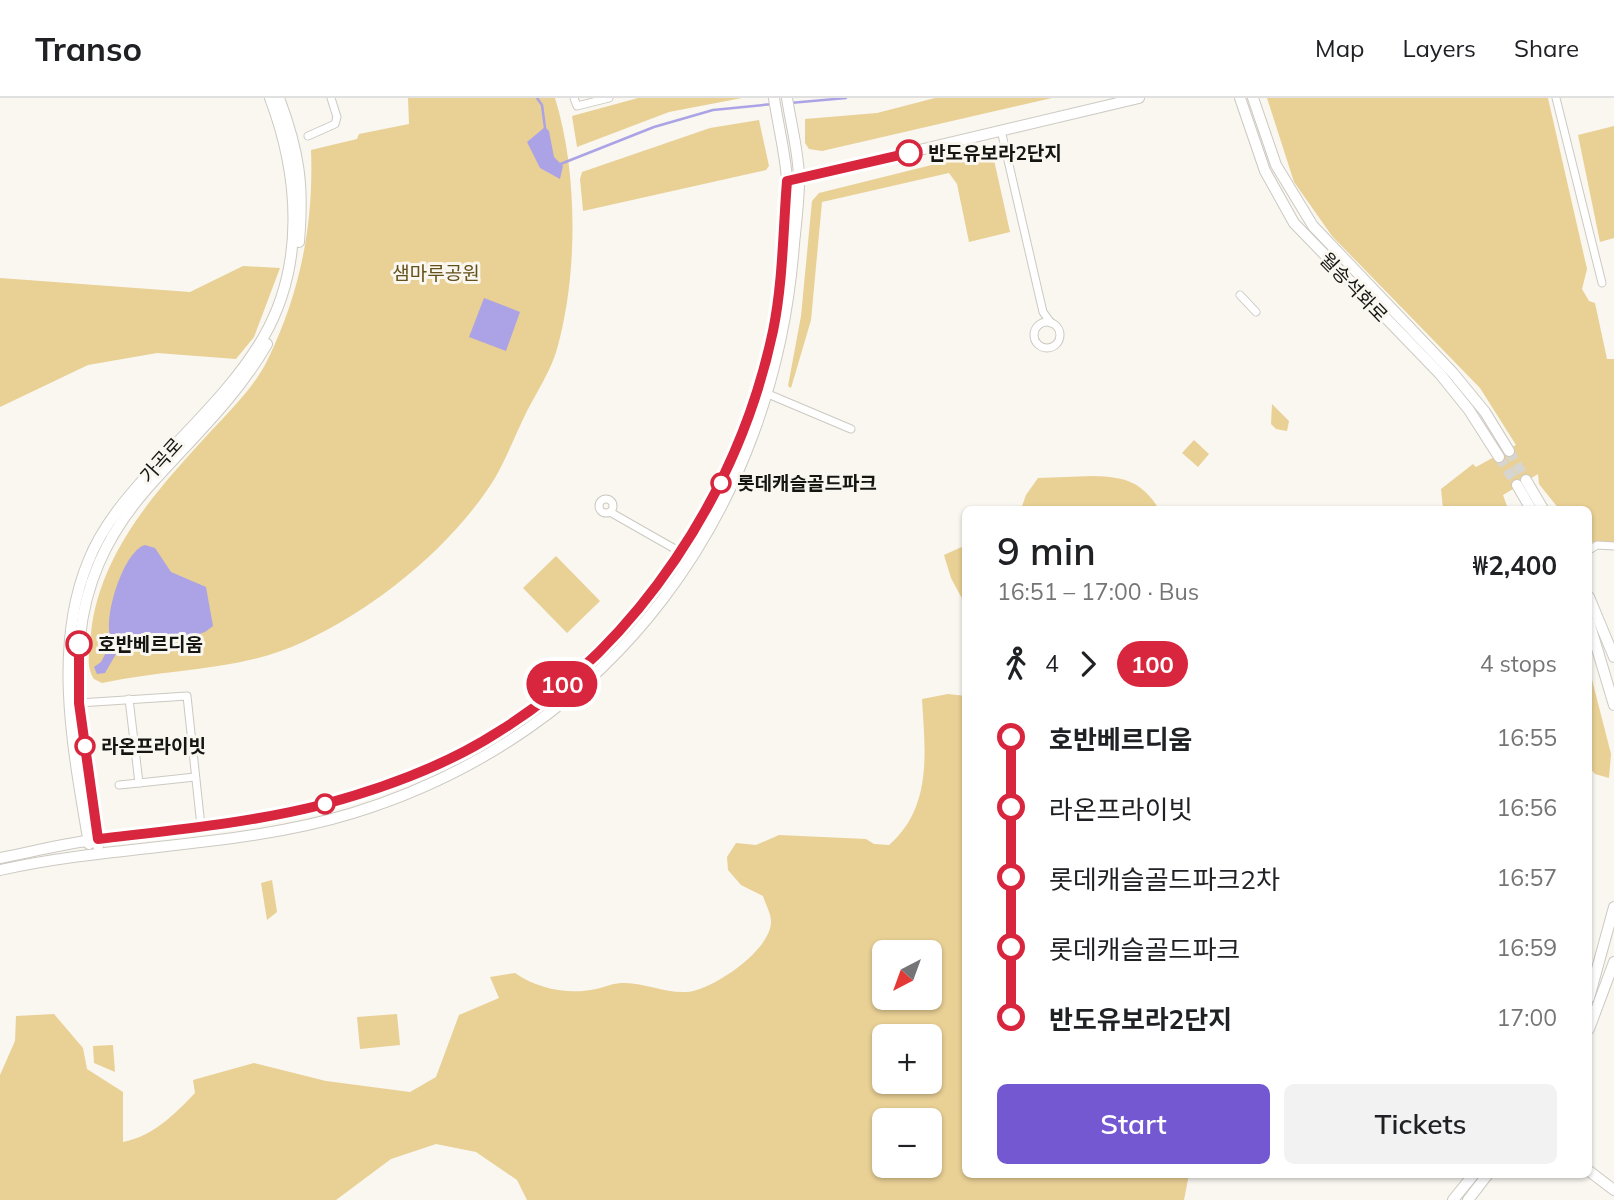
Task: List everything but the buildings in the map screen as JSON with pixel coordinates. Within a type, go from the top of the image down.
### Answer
[{"type":"street","name":"가곡로","points":[[270,98],[290,140]]},
{"type":"street","name":"가곡로","points":[[95,853],[74,704],[80,630],[100,556],[144,493],[267,344],[291,284],[298,251],[302,191],[279,98]]},
{"type":"street","points":[[308,136],[335,124],[337,117],[331,98]]},
{"type":"street","points":[[574,98],[577,106],[609,98]]},
{"type":"street","points":[[0,858],[93,840],[283,814],[353,795],[447,759],[499,732],[591,657],[641,603],[680,552],[726,474],[756,389],[773,329],[787,181],[774,98]]},
{"type":"street","points":[[0,870],[95,853],[305,826],[356,812],[454,771],[520,732],[580,688],[625,644],[691,560],[734,485],[768,394],[789,306],[799,179],[787,98]]},
{"type":"street","points":[[787,181],[1139,98]]},
{"type":"street","name":"월송석화로","points":[[1240,98],[1265,171],[1294,223],[1453,373],[1485,412],[1510,451]]},
{"type":"street","name":"월송석화로","points":[[1253,98],[1276,165],[1322,247],[1440,374],[1469,410],[1499,457]]},
{"type":"street","points":[[1556,98],[1602,283]]},
{"type":"street","points":[[1001,130],[1043,312],[1058,328],[1060,335],[1057,343],[1051,347],[1042,347],[1036,341],[1034,333],[1043,312]]},
{"type":"street","points":[[1240,295],[1256,312]]},
{"type":"street","points":[[1039,325],[1051,323]]},
{"type":"street","points":[[756,389],[852,429]]},
{"type":"street","points":[[1530,506],[1522,482],[1542,506]]},
{"type":"street","points":[[610,512],[691,560]]},
{"type":"street","points":[[1592,548],[1597,545],[1614,546]]},
{"type":"street","points":[[1592,604],[1614,657]]},
{"type":"street","points":[[1592,632],[1614,705]]},
{"type":"street","points":[[74,704],[187,696],[201,827]]},
{"type":"street","points":[[129,699],[139,783]]},
{"type":"street","points":[[119,785],[195,778]]},
{"type":"street","points":[[1592,987],[1614,907]]},
{"type":"street","points":[[1592,1020],[1614,962]]},
{"type":"street","points":[[1592,1173],[1614,1190]]},
{"type":"street","points":[[1453,1200],[1471,1178]]},
{"type":"street","points":[[1468,1200],[1485,1178]]},
{"type":"green space","name":"샘마루공원","points":[[408,98],[555,98],[563,127],[571,190],[572,224],[572,257],[564,320],[551,365],[495,478],[457,528],[410,573],[358,612],[303,642],[279,652],[229,664],[102,683],[94,679],[89,657],[91,633],[106,575],[119,548],[152,499],[249,389],[262,371],[278,336],[296,284],[307,232],[311,150],[357,139],[359,134],[409,124]]},
{"type":"green space","points":[[638,98],[742,98],[669,112],[577,147],[572,116]]},
{"type":"green space","points":[[935,98],[1052,98],[822,151],[809,149],[805,143],[805,119],[877,113]]},
{"type":"green space","points":[[1267,98],[1548,98],[1587,269],[1582,289],[1589,301],[1595,303],[1607,359],[1614,359],[1614,542],[1592,542],[1592,506],[1557,506],[1539,484],[1538,474],[1503,495],[1507,506],[1443,506],[1441,489],[1473,464],[1476,467],[1516,445],[1480,388],[1332,236],[1294,182]]},
{"type":"green space","points":[[759,120],[769,166],[766,170],[583,211],[580,179],[582,172],[710,128]]},
{"type":"green space","points":[[1614,126],[1614,238],[1600,242],[1578,135]]},
{"type":"green space","points":[[984,152],[994,160],[1010,232],[969,242],[957,184],[949,173],[822,202],[811,320],[791,388],[788,386],[801,316],[812,201],[819,193]]},
{"type":"green space","points":[[243,266],[280,268],[254,337],[236,359],[157,353],[88,365],[0,407],[0,278],[190,292]]},
{"type":"green space","points":[[1272,404],[1289,421],[1287,431],[1276,429],[1271,424]]},
{"type":"green space","points":[[1194,440],[1209,454],[1198,467],[1182,453]]},
{"type":"green space","points":[[1093,476],[1123,479],[1146,492],[1157,506],[1022,506],[1038,478]]},
{"type":"green space","points":[[962,547],[962,599],[951,578],[944,555]]},
{"type":"green space","points":[[556,556],[600,601],[567,633],[523,588]]},
{"type":"green space","points":[[1592,680],[1611,754],[1609,778],[1592,770]]},
{"type":"green space","points":[[948,694],[962,696],[962,1178],[1188,1178],[1184,1200],[527,1200],[517,1180],[476,1152],[436,1144],[391,1159],[336,1200],[0,1200],[0,1075],[15,1041],[16,1016],[54,1014],[83,1048],[87,1069],[123,1092],[123,1142],[144,1135],[171,1117],[195,1093],[193,1080],[254,1063],[326,1081],[410,1092],[436,1077],[459,1015],[499,998],[490,977],[515,973],[543,987],[564,991],[585,991],[622,983],[686,992],[710,985],[724,977],[762,944],[769,932],[771,921],[763,896],[741,885],[728,870],[727,857],[736,843],[756,845],[779,835],[866,839],[874,844],[889,845],[903,830],[920,796],[924,758],[922,699]]},
{"type":"green space","points":[[272,880],[277,912],[267,920],[261,883]]},
{"type":"green space","points":[[397,1014],[400,1045],[360,1049],[357,1017]]},
{"type":"green space","points":[[113,1045],[115,1072],[94,1063],[93,1046]]},
{"type":"shaded area","points":[[545,127],[549,131],[554,157],[563,166],[560,179],[540,168],[527,142]]},
{"type":"shaded area","points":[[484,298],[520,312],[506,351],[469,337]]},
{"type":"shaded area","points":[[145,545],[155,548],[171,572],[206,587],[213,626],[205,632],[163,646],[142,644],[126,649],[120,647],[105,673],[97,674],[94,667],[101,662],[112,641],[109,619],[116,588],[129,560]]},
{"type":"waterway","points":[[537,98],[542,105],[545,128]]},
{"type":"waterway","points":[[790,103],[846,98]]},
{"type":"waterway","points":[[558,165],[654,127],[713,110],[773,104]]},
{"type":"tunnel","points":[[1509,451],[1526,480]]},
{"type":"tunnel","points":[[1499,457],[1517,485]]},
{"type":"bus line","name":"100","points":[[79,644],[79,703],[98,839],[201,827],[283,814],[328,803],[447,759],[499,732],[568,679],[626,621],[680,552],[716,494],[745,425],[773,329],[780,281],[787,181],[909,153]]},
{"type":"place","name":"반도유보라2단지","points":[[909,153]]},
{"type":"place","name":"롯데캐슬골드파크","points":[[721,483]]},
{"type":"place","name":"호반베르디움","points":[[79,644]]},
{"type":"place","name":"라온프라이빗","points":[[85,746]]}]
